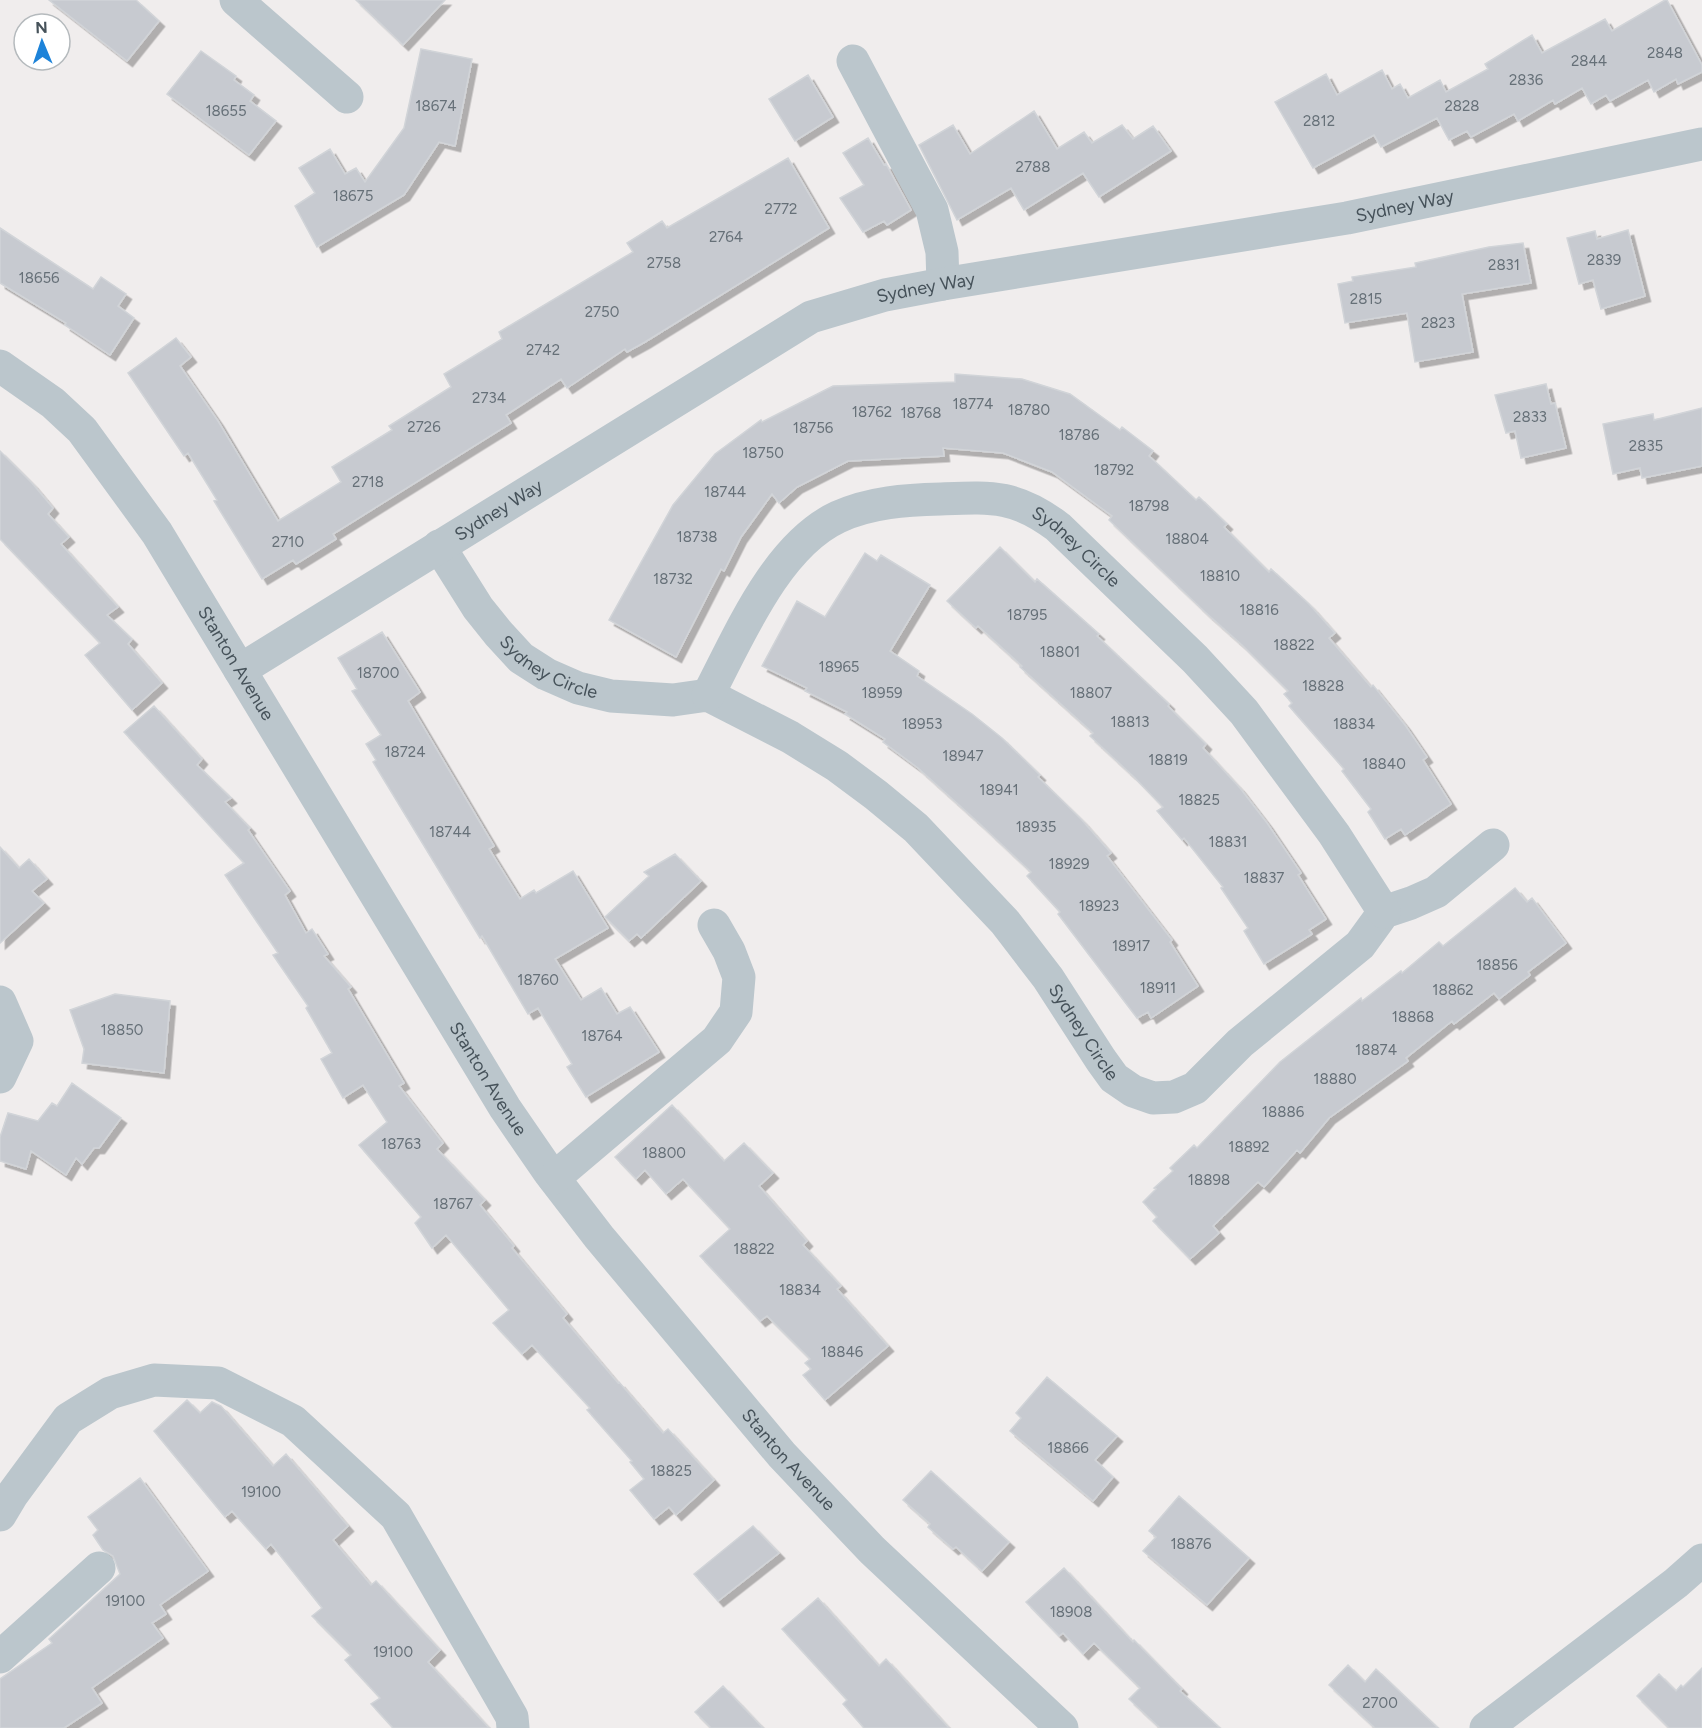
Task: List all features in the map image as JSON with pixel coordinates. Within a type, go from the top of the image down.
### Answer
[{"type":"street","points":[[236,0],[347,97]]},
{"type":"street","points":[[853,61],[932,210],[942,252],[943,284]]},
{"type":"street","name":"Sydney Way","points":[[240,670],[811,317],[885,295],[1347,218],[1702,144]]},
{"type":"street","name":"Stanton Avenue","points":[[0,366],[61,409],[82,430],[156,532],[505,1108],[554,1178],[659,1311],[782,1455],[872,1550],[1062,1728]]},
{"type":"street","name":"Sydney Circle","points":[[439,546],[478,608],[498,633],[521,658],[546,674],[578,688],[611,696],[673,700],[708,695],[790,737],[837,766],[876,795],[916,828],[1005,922],[1048,978],[1114,1078],[1133,1091],[1153,1098],[1174,1097],[1195,1088],[1240,1043],[1360,945],[1384,912],[1334,834],[1244,712],[1195,659],[1058,527],[1037,511],[1014,502],[989,498],[902,500],[868,507],[838,517],[814,531],[789,555],[772,577],[708,695]]},
{"type":"street","points":[[1384,912],[1436,892],[1493,845]]},
{"type":"street","points":[[554,1178],[717,1040],[736,1012],[739,977],[729,951],[714,925]]},
{"type":"street","points":[[0,1002],[17,1041],[0,1077]]},
{"type":"street","points":[[0,1515],[68,1419],[110,1393],[154,1380],[218,1383],[293,1421],[396,1516],[512,1716],[513,1728]]},
{"type":"street","points":[[1486,1728],[1702,1560]]},
{"type":"street","points":[[0,1657],[99,1568]]},
{"type":"building","points":[[49,0],[136,0],[159,21],[127,61],[72,18],[72,12],[64,12]]},
{"type":"building","points":[[356,0],[445,0],[403,45]]},
{"type":"building","points":[[1665,0],[1702,65],[1702,72],[1678,84],[1676,79],[1654,92],[1648,80],[1610,101],[1606,95],[1591,104],[1582,88],[1555,104],[1553,100],[1518,121],[1514,114],[1471,137],[1467,131],[1449,140],[1437,118],[1381,147],[1374,135],[1313,168],[1275,102],[1326,74],[1337,95],[1382,70],[1392,89],[1400,84],[1408,98],[1440,80],[1446,92],[1488,69],[1485,64],[1532,35],[1542,53],[1605,19],[1612,31]]},
{"type":"building","points":[[421,49],[472,59],[455,146],[439,142],[404,195],[317,247],[295,206],[315,193],[299,168],[330,149],[345,174],[356,168],[365,182],[404,128]]},
{"type":"building","points":[[201,51],[236,76],[234,80],[254,95],[250,101],[276,121],[249,155],[167,94]]},
{"type":"building","points":[[808,75],[833,117],[795,141],[769,99]]},
{"type":"building","points":[[1034,111],[1057,149],[1084,132],[1092,143],[1122,125],[1133,139],[1153,126],[1171,151],[1099,197],[1083,173],[1024,210],[1011,188],[957,220],[919,145],[953,125],[970,154]]},
{"type":"building","points":[[868,138],[884,165],[886,164],[911,210],[887,225],[884,221],[863,232],[840,198],[864,185],[843,153]]},
{"type":"building","points":[[788,158],[829,228],[645,342],[627,352],[625,349],[567,388],[561,379],[506,415],[511,423],[333,534],[336,539],[296,564],[293,560],[262,579],[214,501],[217,500],[188,453],[184,456],[128,373],[176,338],[191,357],[180,366],[218,421],[278,521],[341,482],[332,467],[392,430],[389,426],[451,387],[444,374],[502,339],[499,332],[633,252],[627,243],[662,221],[667,228]]},
{"type":"building","points":[[0,228],[93,289],[101,277],[126,294],[118,306],[134,318],[110,355],[65,325],[66,323],[0,283]]},
{"type":"building","points":[[1628,230],[1645,296],[1601,309],[1593,280],[1579,284],[1567,238],[1595,231],[1597,239]]},
{"type":"building","points":[[1523,243],[1531,283],[1462,294],[1473,352],[1415,362],[1407,313],[1345,323],[1338,284],[1353,281],[1352,277],[1416,267],[1415,263],[1489,247]]},
{"type":"building","points":[[955,374],[1022,379],[1070,394],[1120,430],[1122,427],[1153,451],[1149,456],[1196,500],[1199,497],[1227,524],[1224,527],[1269,572],[1271,569],[1309,604],[1335,633],[1329,638],[1371,687],[1373,685],[1405,725],[1427,757],[1423,760],[1451,804],[1405,835],[1401,829],[1385,839],[1368,812],[1371,809],[1342,771],[1344,769],[1289,706],[1292,703],[1284,694],[1288,691],[1109,520],[1112,516],[1052,472],[1003,453],[943,448],[944,456],[848,461],[797,487],[779,503],[772,494],[741,537],[724,571],[721,569],[676,657],[609,620],[673,505],[715,454],[761,420],[762,422],[833,386],[955,382]]},
{"type":"building","points":[[1546,384],[1551,404],[1555,403],[1566,448],[1521,458],[1515,431],[1506,433],[1495,395]]},
{"type":"building","points":[[1702,408],[1702,466],[1642,478],[1640,468],[1613,474],[1603,424],[1653,414],[1654,420]]},
{"type":"building","points":[[0,451],[53,508],[48,514],[69,537],[61,544],[118,607],[107,615],[132,639],[128,644],[162,683],[132,710],[85,655],[100,643],[0,539]]},
{"type":"building","points":[[1000,547],[1035,582],[1037,579],[1099,634],[1097,636],[1169,704],[1168,706],[1206,744],[1203,748],[1240,788],[1301,873],[1298,875],[1326,919],[1309,930],[1312,934],[1264,964],[1244,931],[1248,928],[1221,888],[1223,887],[1184,838],[1182,840],[1157,811],[1163,807],[1090,736],[1093,733],[978,626],[976,628],[947,601]]},
{"type":"building","points":[[865,553],[877,561],[881,555],[930,585],[890,651],[919,671],[917,676],[1002,738],[1081,819],[1111,853],[1107,856],[1172,940],[1170,942],[1198,986],[1151,1018],[1148,1012],[1137,1018],[1058,914],[1060,912],[1027,876],[1031,872],[980,824],[918,768],[883,742],[885,739],[845,714],[847,712],[805,691],[807,688],[762,666],[797,601],[825,617]]},
{"type":"building","points":[[382,632],[420,692],[408,701],[494,846],[489,849],[520,899],[534,890],[536,893],[573,871],[608,928],[555,959],[581,1000],[601,988],[617,1014],[630,1007],[659,1052],[586,1097],[567,1067],[572,1064],[538,1008],[528,1014],[373,762],[376,760],[366,744],[381,735],[352,691],[357,689],[338,658]]},
{"type":"building","points":[[154,706],[202,759],[197,765],[231,798],[225,802],[250,828],[248,830],[290,891],[285,895],[306,933],[312,929],[328,954],[324,956],[351,987],[348,989],[404,1083],[399,1086],[443,1143],[437,1149],[485,1200],[480,1205],[514,1246],[512,1248],[567,1314],[563,1318],[663,1433],[668,1429],[714,1480],[676,1515],[669,1507],[654,1519],[630,1490],[644,1479],[630,1462],[632,1461],[587,1410],[590,1408],[532,1345],[522,1354],[493,1323],[509,1310],[446,1235],[432,1248],[415,1223],[421,1217],[359,1145],[387,1122],[363,1085],[343,1098],[321,1059],[332,1053],[306,1008],[308,1006],[273,955],[278,953],[225,875],[244,863],[124,732]]},
{"type":"building","points":[[0,847],[19,868],[29,859],[47,879],[32,891],[44,903],[0,943]]},
{"type":"building","points":[[675,854],[701,881],[641,938],[637,934],[629,941],[605,917],[649,876],[644,872]]},
{"type":"building","points":[[1515,888],[1527,902],[1532,898],[1566,943],[1528,972],[1530,975],[1499,999],[1494,993],[1454,1024],[1452,1021],[1406,1058],[1408,1061],[1329,1118],[1300,1153],[1297,1150],[1264,1187],[1258,1182],[1213,1226],[1219,1233],[1190,1259],[1153,1221],[1157,1217],[1143,1202],[1156,1189],[1154,1188],[1173,1171],[1170,1168],[1194,1145],[1197,1148],[1280,1062],[1361,998],[1362,1001],[1401,971],[1402,973],[1439,942],[1443,946]]},
{"type":"building","points":[[115,994],[170,1001],[164,1073],[82,1063],[84,1049],[70,1010]]},
{"type":"building","points":[[72,1083],[121,1118],[99,1148],[94,1148],[82,1164],[76,1158],[66,1175],[31,1151],[26,1169],[0,1161],[0,1137],[8,1113],[38,1121],[52,1103],[57,1106]]},
{"type":"building","points":[[672,1105],[724,1161],[744,1143],[773,1173],[759,1186],[807,1241],[803,1245],[841,1286],[837,1289],[888,1346],[825,1400],[803,1375],[811,1369],[805,1363],[810,1359],[767,1316],[760,1321],[700,1256],[730,1229],[683,1179],[666,1194],[645,1170],[636,1179],[615,1157]]},
{"type":"building","points":[[1047,1377],[1117,1436],[1095,1460],[1113,1477],[1093,1501],[1010,1431],[1021,1418],[1016,1413]]},
{"type":"building","points":[[187,1400],[200,1413],[212,1402],[221,1406],[273,1466],[286,1454],[348,1526],[333,1540],[371,1585],[376,1581],[440,1650],[428,1662],[489,1728],[393,1728],[371,1704],[380,1698],[345,1660],[351,1655],[312,1616],[322,1608],[271,1544],[266,1549],[232,1511],[225,1517],[154,1431]]},
{"type":"building","points":[[931,1471],[1009,1542],[982,1571],[956,1547],[953,1549],[928,1527],[930,1524],[903,1500]]},
{"type":"building","points":[[140,1478],[208,1571],[160,1605],[166,1614],[152,1623],[163,1638],[92,1688],[102,1703],[64,1728],[0,1728],[0,1679],[52,1643],[49,1639],[120,1574],[113,1556],[103,1550],[93,1535],[98,1530],[88,1517]]},
{"type":"building","points":[[1179,1496],[1249,1558],[1207,1605],[1143,1551],[1156,1537],[1149,1531]]},
{"type":"building","points":[[753,1526],[779,1553],[718,1601],[694,1574]]},
{"type":"building","points":[[1064,1568],[1133,1642],[1134,1640],[1182,1689],[1180,1691],[1220,1728],[1160,1728],[1129,1699],[1140,1688],[1094,1643],[1083,1654],[1063,1633],[1059,1636],[1026,1602]]},
{"type":"building","points":[[818,1598],[879,1666],[886,1659],[949,1728],[864,1728],[843,1704],[847,1700],[782,1629]]},
{"type":"building","points":[[1348,1665],[1365,1682],[1376,1669],[1438,1728],[1375,1728],[1329,1685]]},
{"type":"building","points":[[1702,1668],[1702,1728],[1669,1728],[1637,1696],[1659,1674],[1676,1691]]},
{"type":"building","points":[[723,1686],[763,1728],[711,1728],[695,1712]]}]
